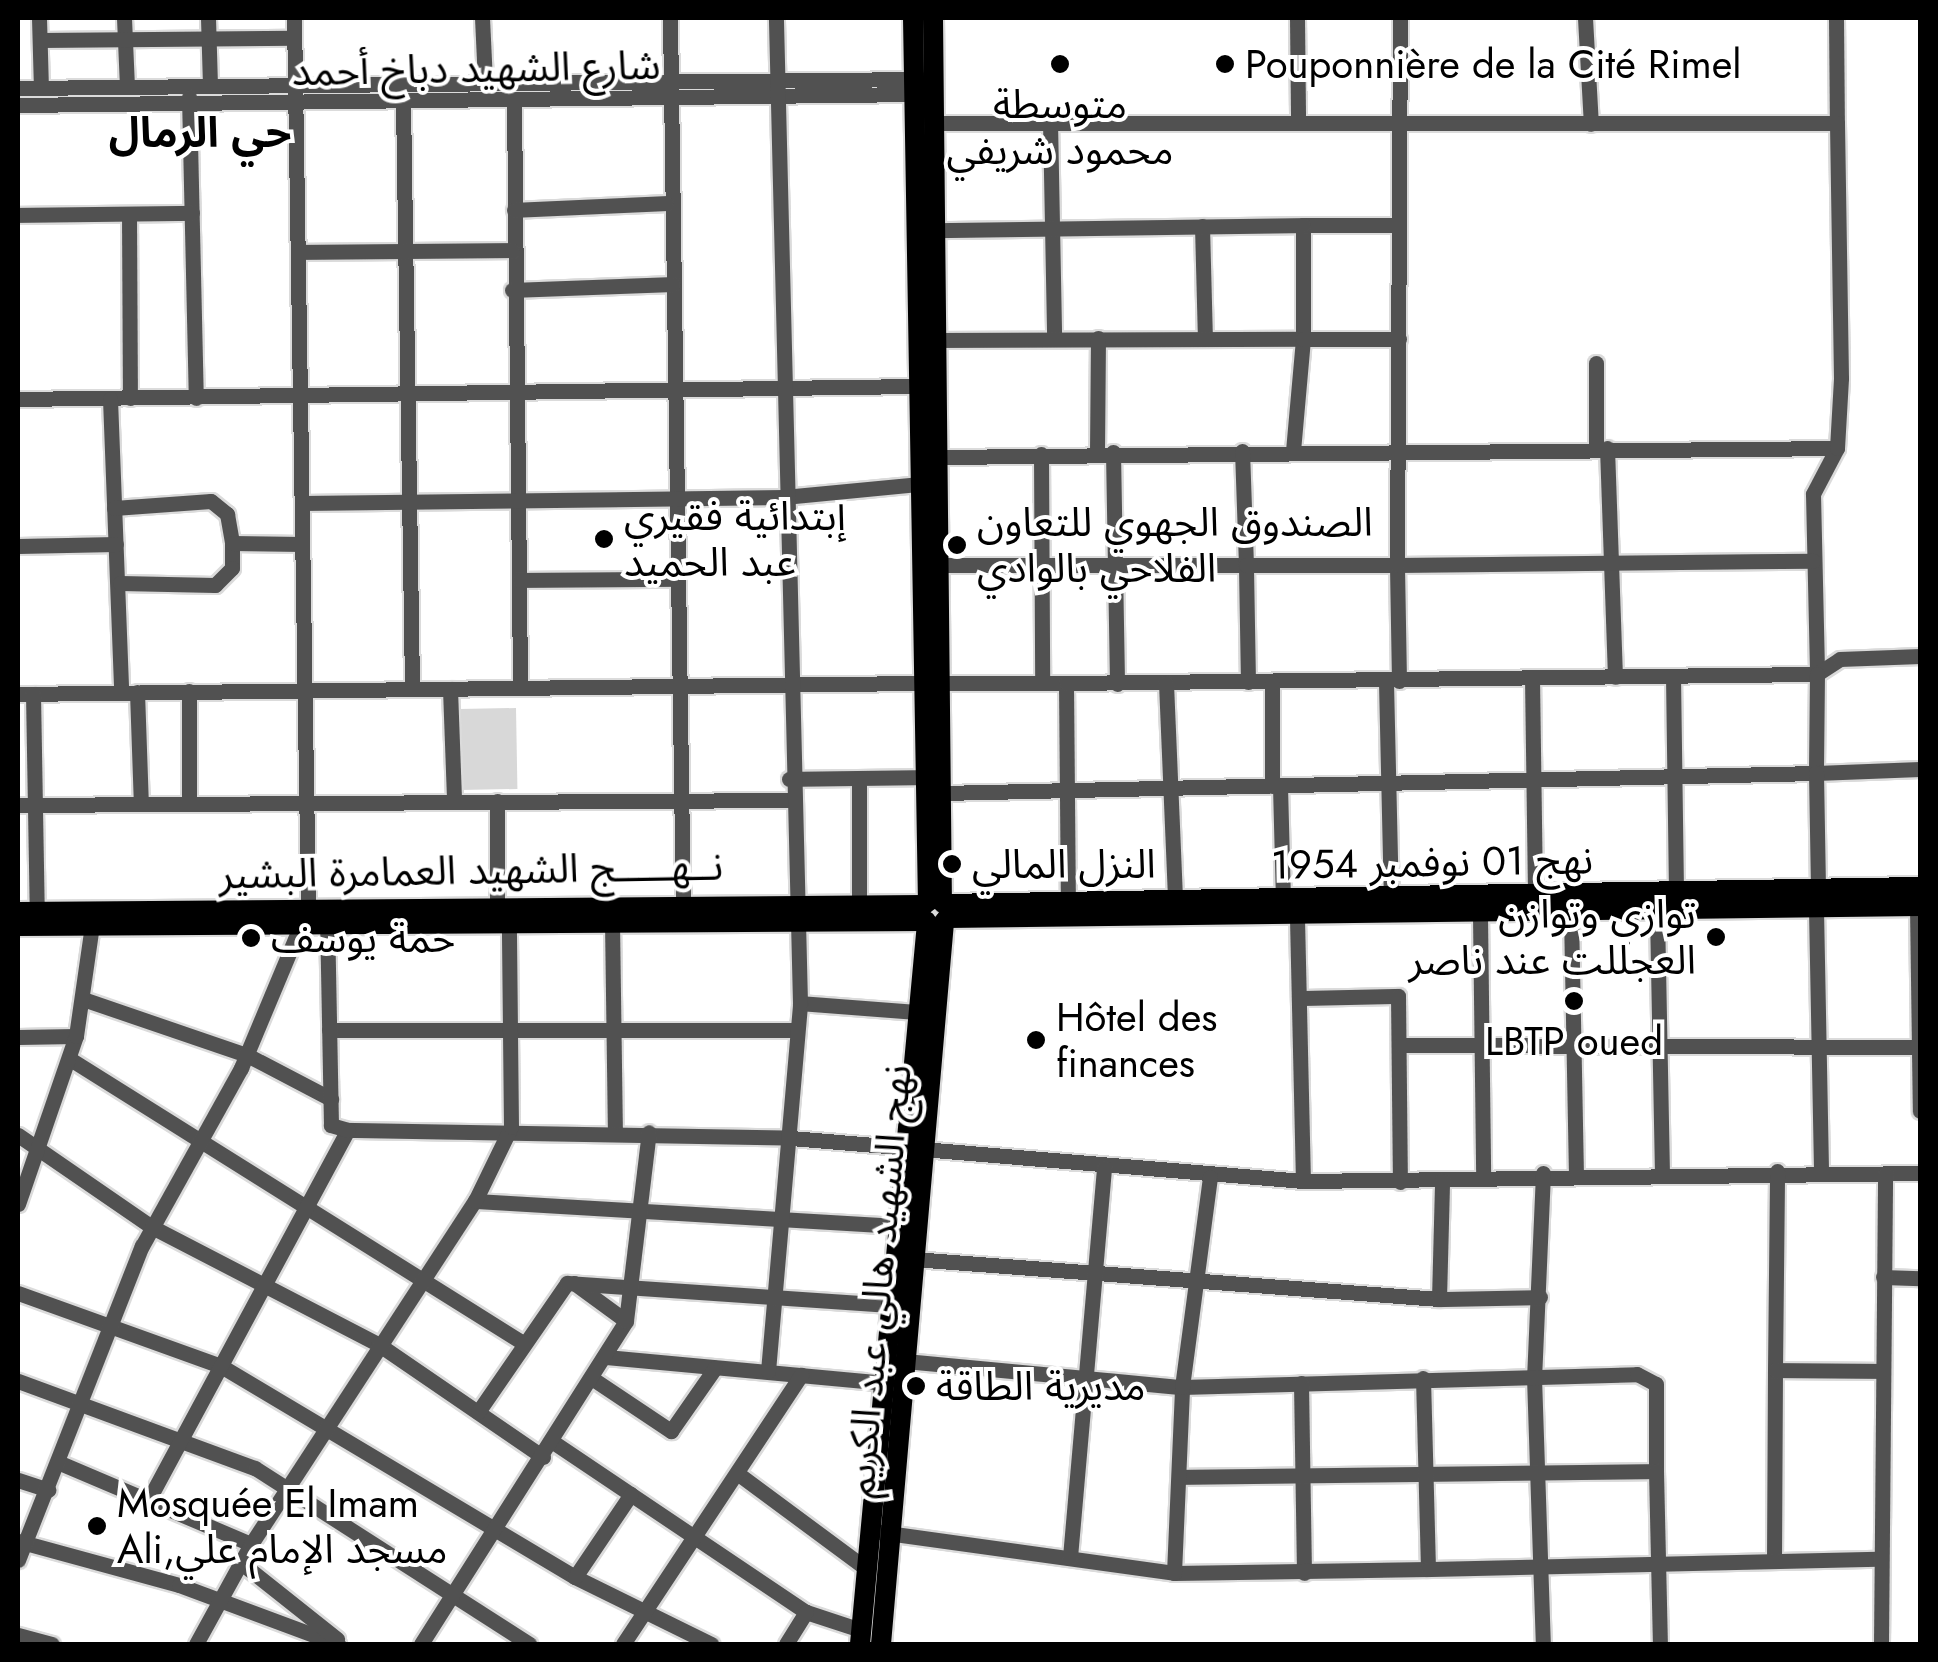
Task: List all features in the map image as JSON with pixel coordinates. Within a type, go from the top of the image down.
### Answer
[{"type":"main road","points":[[913,18],[926,86],[938,123],[940,565],[925,777],[935,912]]},
{"type":"main road","points":[[860,1638],[868,1570],[883,1533],[886,1382],[898,1226],[914,1151],[916,1012],[935,912],[942,793],[920,484],[918,386],[926,86],[933,18]]},
{"type":"main road","name":"نهج 01 نوفمبر 1954","points":[[935,912],[1245,908],[1283,900],[1676,894],[1919,900]]},
{"type":"main road","name":"نهج 01 نوفمبر 1954","points":[[935,912],[1068,901],[1175,898],[1298,918],[1657,914],[1818,900]]},
{"type":"main road","name":"نــهـــــج الشهيد العمامرة البشير","points":[[305,916],[326,922],[683,912],[791,900],[935,912]]},
{"type":"main road","points":[[501,916],[612,922],[683,912],[797,922],[935,912]]},
{"type":"main road","name":"نهج الشهيد هالي عبد الكريم","points":[[881,1644],[883,1533],[905,1361],[913,1259],[914,1151],[935,912]]},
{"type":"main road","name":"نــهـــــج الشهيد العمامرة البشير","points":[[27,919],[501,916]]},
{"type":"street","points":[[39,18],[41,88]]},
{"type":"street","points":[[124,18],[128,86]]},
{"type":"street","points":[[208,18],[210,85]]},
{"type":"street","points":[[18,1560],[21,1542],[60,1463],[109,1326],[152,1227],[248,1055],[305,916],[308,802],[294,18]]},
{"type":"street","points":[[482,18],[485,82]]},
{"type":"street","points":[[670,18],[666,203],[675,390],[683,912]]},
{"type":"street","points":[[768,1371],[800,1003],[797,922],[791,900],[789,686],[778,386],[776,18]]},
{"type":"street","points":[[1297,18],[1298,121]]},
{"type":"street","points":[[1392,898],[1390,785],[1400,339],[1400,18]]},
{"type":"street","points":[[1586,18],[1591,124]]},
{"type":"street","points":[[1821,1172],[1813,494],[1837,448],[1836,18]]},
{"type":"street","points":[[40,40],[294,38]]},
{"type":"street","name":"شارع الشهيد دباخ أحمد","points":[[18,88],[670,80],[777,89]]},
{"type":"street","points":[[188,85],[196,398]]},
{"type":"street","name":"شارع الشهيد دباخ أحمد","points":[[18,105],[670,98],[777,89],[926,86]]},
{"type":"street","points":[[514,100],[512,290],[521,500],[520,686]]},
{"type":"street","points":[[402,101],[412,690]]},
{"type":"street","points":[[1050,121],[1054,337]]},
{"type":"street","points":[[938,123],[1837,123]]},
{"type":"street","points":[[514,210],[666,203]]},
{"type":"street","points":[[129,214],[130,398]]},
{"type":"street","points":[[18,215],[192,214]]},
{"type":"street","points":[[1293,451],[1303,339],[1304,225]]},
{"type":"street","points":[[940,230],[1398,225]]},
{"type":"street","points":[[1202,226],[1205,338]]},
{"type":"street","points":[[298,252],[512,250]]},
{"type":"street","points":[[512,290],[672,284]]},
{"type":"street","points":[[1098,338],[1116,684]]},
{"type":"street","points":[[937,340],[1400,339]]},
{"type":"street","points":[[1596,363],[1612,565],[1614,678]]},
{"type":"street","points":[[18,399],[918,386]]},
{"type":"street","points":[[110,399],[116,544],[142,804]]},
{"type":"street","points":[[937,457],[1396,449],[1837,448]]},
{"type":"street","points":[[1242,451],[1248,682]]},
{"type":"street","points":[[1042,454],[1042,682]]},
{"type":"street","points":[[302,503],[784,497],[920,484]]},
{"type":"street","points":[[114,508],[211,501],[226,514],[232,543],[232,568],[215,585],[120,583]]},
{"type":"street","points":[[232,543],[302,544]]},
{"type":"street","points":[[18,546],[116,544]]},
{"type":"street","points":[[940,565],[1612,565],[1814,560]]},
{"type":"street","points":[[520,580],[676,579]]},
{"type":"street","points":[[27,919],[26,694],[1816,674],[1840,659],[1920,656]]},
{"type":"street","points":[[1674,676],[1676,894]]},
{"type":"street","points":[[1532,678],[1535,897]]},
{"type":"street","points":[[1272,682],[1283,900]]},
{"type":"street","points":[[1066,683],[1068,901]]},
{"type":"street","points":[[1166,683],[1175,790],[1175,898]]},
{"type":"street","points":[[450,689],[454,800]]},
{"type":"street","points":[[189,692],[189,804]]},
{"type":"street","points":[[942,793],[1675,783],[1920,769]]},
{"type":"street","points":[[788,779],[925,777]]},
{"type":"street","points":[[859,778],[859,903]]},
{"type":"street","points":[[26,805],[789,800]]},
{"type":"street","points":[[196,1644],[251,1544],[422,1276],[475,1201],[511,1127],[511,1033],[497,801]]},
{"type":"street","points":[[1919,900],[1920,1111]]},
{"type":"street","points":[[1657,914],[1662,1174]]},
{"type":"street","points":[[1571,915],[1576,1174]]},
{"type":"street","points":[[1480,916],[1483,1178]]},
{"type":"street","points":[[18,1204],[70,1059],[86,1000],[93,918]]},
{"type":"street","points":[[1298,918],[1304,1181]]},
{"type":"street","points":[[326,922],[332,1128],[511,1127],[791,1138],[1210,1177],[1304,1181],[1442,1181],[1542,1173],[1920,1173]]},
{"type":"street","points":[[612,922],[615,1130]]},
{"type":"street","points":[[1299,998],[1398,996],[1400,1182]]},
{"type":"street","points":[[86,1000],[248,1055],[331,1100]]},
{"type":"street","points":[[800,1003],[916,1012]]},
{"type":"street","points":[[330,1030],[798,1030]]},
{"type":"street","points":[[18,1037],[76,1036]]},
{"type":"street","points":[[1400,1045],[1574,1042],[1920,1047]]},
{"type":"street","points":[[70,1059],[200,1146],[306,1203],[523,1343]]},
{"type":"street","points":[[150,1499],[348,1130]]},
{"type":"street","points":[[421,1644],[593,1379],[626,1320],[649,1132]]},
{"type":"street","points":[[18,1135],[152,1227],[267,1279],[378,1344],[543,1457]]},
{"type":"street","points":[[1070,1557],[1104,1166]]},
{"type":"street","points":[[1774,1560],[1778,1172]]},
{"type":"street","points":[[1542,1173],[1534,1376],[1543,1644]]},
{"type":"street","points":[[1881,1644],[1885,1174]]},
{"type":"street","points":[[1174,1573],[1182,1387],[1210,1177]]},
{"type":"street","points":[[1440,1300],[1442,1181]]},
{"type":"street","points":[[475,1201],[503,1210],[641,1206],[898,1226]]},
{"type":"street","points":[[913,1259],[1440,1300],[1540,1297]]},
{"type":"street","points":[[1883,1277],[1920,1278]]},
{"type":"street","points":[[478,1412],[558,1289],[574,1283],[631,1282],[893,1305]]},
{"type":"street","points":[[574,1283],[626,1320]]},
{"type":"street","points":[[18,1294],[220,1366],[575,1577],[646,1610],[690,1639],[711,1644]]},
{"type":"street","points":[[606,1357],[886,1382]]},
{"type":"street","points":[[905,1361],[1182,1387],[1637,1374],[1656,1384],[1660,1644]]},
{"type":"street","points":[[593,1379],[671,1432],[715,1368]]},
{"type":"street","points":[[1775,1370],[1882,1372]]},
{"type":"street","points":[[623,1644],[800,1375]]},
{"type":"street","points":[[1422,1378],[1428,1568]]},
{"type":"street","points":[[18,1381],[184,1438],[289,1486],[529,1644]]},
{"type":"street","points":[[1301,1383],[1304,1572]]},
{"type":"street","points":[[553,1442],[806,1612],[860,1638]]},
{"type":"street","points":[[60,1463],[251,1544]]},
{"type":"street","points":[[1179,1477],[1656,1470]]},
{"type":"street","points":[[737,1474],[868,1570]]},
{"type":"street","points":[[18,1480],[48,1490]]},
{"type":"street","points":[[575,1577],[632,1494]]},
{"type":"street","points":[[883,1533],[1174,1573],[1881,1559]]},
{"type":"street","points":[[21,1542],[217,1601],[341,1644]]},
{"type":"street","points":[[240,1562],[341,1644]]},
{"type":"street","points":[[786,1644],[806,1612]]},
{"type":"street","points":[[18,1634],[52,1644]]},
{"type":"shaded area","points":[[516,708],[517,789],[460,790],[459,709]]},
{"type":"place","name":"متوسطة محمود شريفي","points":[[1060,64]]},
{"type":"place","name":"Pouponnière de la Cité Rimel","points":[[1225,64]]},
{"type":"place","name":"إبتدائية فقيري عبد الحميد","points":[[604,539]]},
{"type":"place","name":"الصندوق الجهوي للتعاون الفلاحي بالوادي","points":[[957,545]]},
{"type":"place","name":"النزل المالي","points":[[952,864]]},
{"type":"place","name":"توازي وتوازن العجللت عند ناصر","points":[[1716,937]]},
{"type":"place","name":"حمة يوسف","points":[[251,938]]},
{"type":"place","name":"LBTP oued","points":[[1574,1001]]},
{"type":"place","name":"Hôtel des finances","points":[[1036,1040]]},
{"type":"place","name":"مديرية الطاقة","points":[[916,1386]]},
{"type":"place","name":"Mosquée El Imam Ali,مسجد الإمام علي","points":[[97,1526]]},
{"type":"district","name":"حي الرمال","points":[[200,133]]}]
